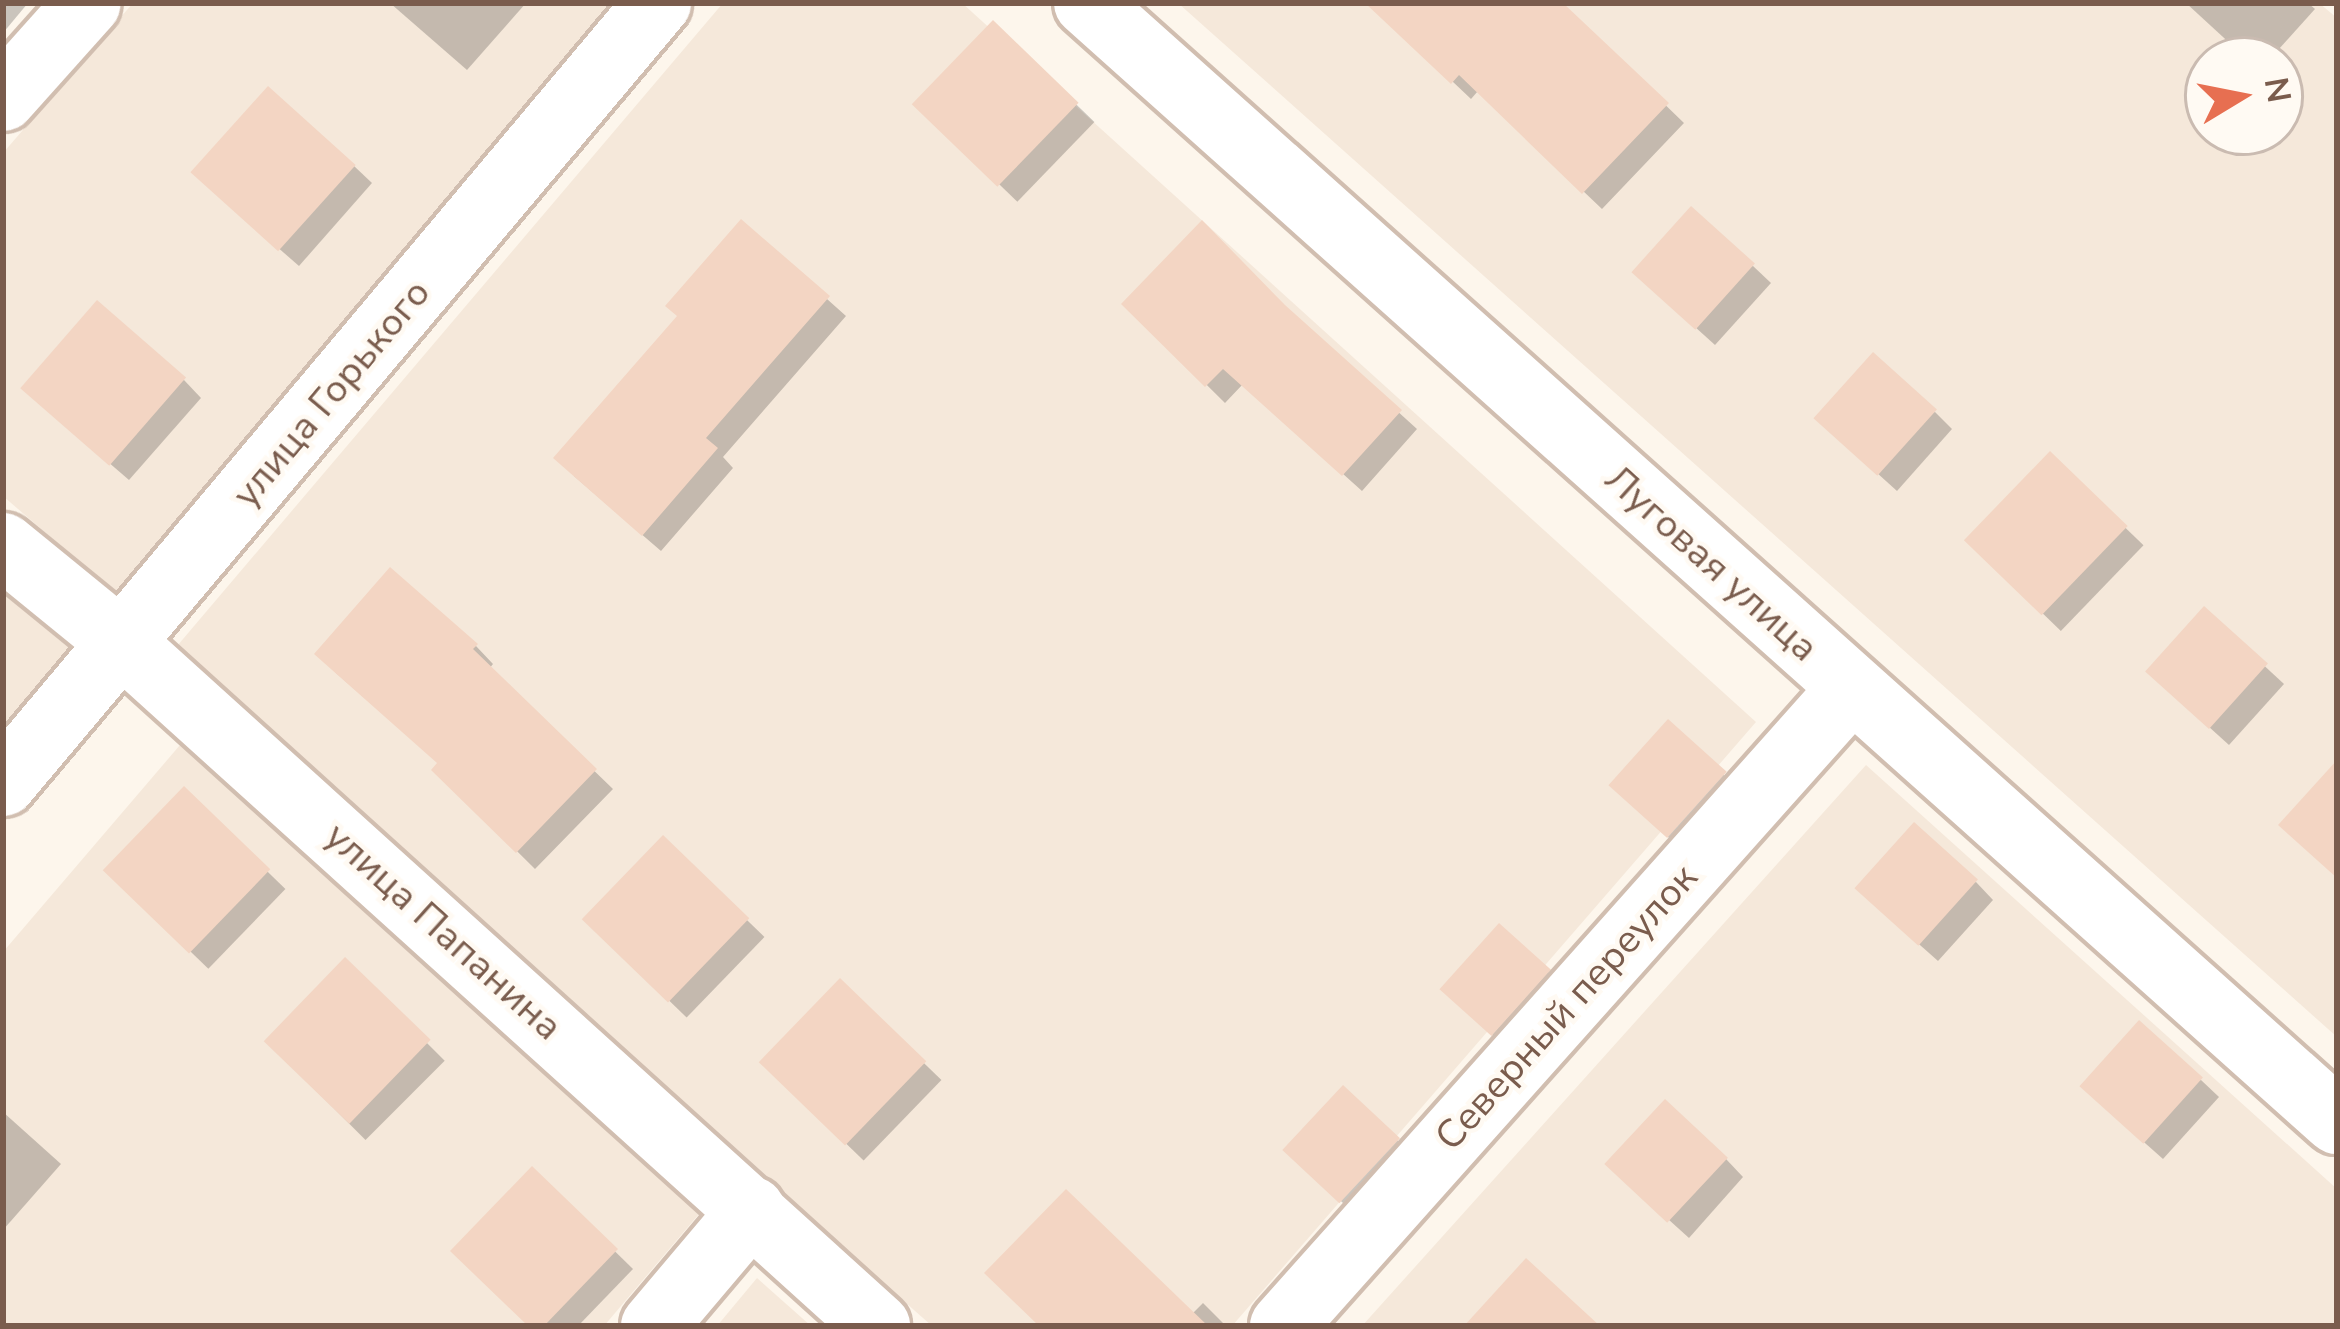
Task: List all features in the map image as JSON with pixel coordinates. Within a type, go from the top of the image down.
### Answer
[{"type":"street","points":[[3,98],[88,3]]},
{"type":"street","name":"улица Горького","points":[[3,782],[658,3]]},
{"type":"street","name":"Луговая улица","points":[[1088,3],[2337,1121]]},
{"type":"street","name":"улица Папанина","points":[[3,546],[123,644],[877,1326]]},
{"type":"street","name":"Северный переулок","points":[[1282,1326],[1851,689]]},
{"type":"street","points":[[654,1326],[752,1210]]},
{"type":"shaded area","points":[[133,3],[629,3],[121,598],[3,496],[3,153]]},
{"type":"shaded area","points":[[723,3],[962,3],[1756,722],[1232,1326],[932,1326],[172,652]]},
{"type":"shaded area","points":[[1178,3],[2319,3],[2337,18],[2337,1037]]},
{"type":"shaded area","points":[[3,584],[123,685],[3,817]]},
{"type":"shaded area","points":[[186,738],[699,1214],[604,1326],[3,1326],[3,952]]},
{"type":"shaded area","points":[[1866,765],[2337,1189],[2337,1326],[1362,1326]]},
{"type":"shaded area","points":[[757,1278],[811,1326],[717,1326]]},
{"type":"building","points":[[1365,3],[1563,3],[1669,103],[1582,194],[1459,75],[1451,84]]},
{"type":"building","points":[[993,20],[1079,103],[997,187],[912,104]]},
{"type":"building","points":[[268,86],[356,165],[278,251],[190,172]]},
{"type":"building","points":[[1691,206],[1755,264],[1695,330],[1631,272]]},
{"type":"building","points":[[741,219],[830,296],[706,438],[718,448],[642,536],[553,458],[677,316],[665,306]]},
{"type":"building","points":[[1202,220],[1285,305],[1402,410],[1342,476],[1223,369],[1205,387],[1121,304]]},
{"type":"building","points":[[97,300],[186,377],[109,466],[20,388]]},
{"type":"building","points":[[1873,352],[1937,410],[1877,476],[1813,418]]},
{"type":"building","points":[[2050,451],[2128,526],[2042,615],[1964,540]]},
{"type":"building","points":[[390,567],[478,644],[473,649],[597,769],[516,853],[431,770],[437,763],[314,654]]},
{"type":"building","points":[[2204,606],[2268,664],[2209,729],[2145,671]]},
{"type":"building","points":[[1668,719],[1727,772],[1667,838],[1608,785]]},
{"type":"building","points":[[2337,760],[2337,878],[2278,825]]},
{"type":"building","points":[[184,786],[270,869],[189,954],[103,870]]},
{"type":"building","points":[[1914,822],[1978,880],[1918,946],[1854,888]]},
{"type":"building","points":[[663,835],[749,918],[668,1003],[582,919]]},
{"type":"building","points":[[1499,923],[1551,970],[1491,1036],[1439,989]]},
{"type":"building","points":[[345,957],[431,1040],[349,1124],[264,1041]]},
{"type":"building","points":[[840,978],[926,1061],[845,1146],[759,1062]]},
{"type":"building","points":[[2139,1020],[2203,1078],[2143,1144],[2079,1086]]},
{"type":"building","points":[[1343,1085],[1400,1138],[1339,1203],[1282,1150]]},
{"type":"building","points":[[1665,1099],[1728,1158],[1667,1223],[1604,1164]]},
{"type":"building","points":[[532,1166],[618,1249],[544,1326],[528,1326],[450,1251]]},
{"type":"building","points":[[1066,1189],[1208,1326],[1039,1326],[984,1273]]},
{"type":"building","points":[[1526,1258],[1600,1326],[1464,1326]]}]
